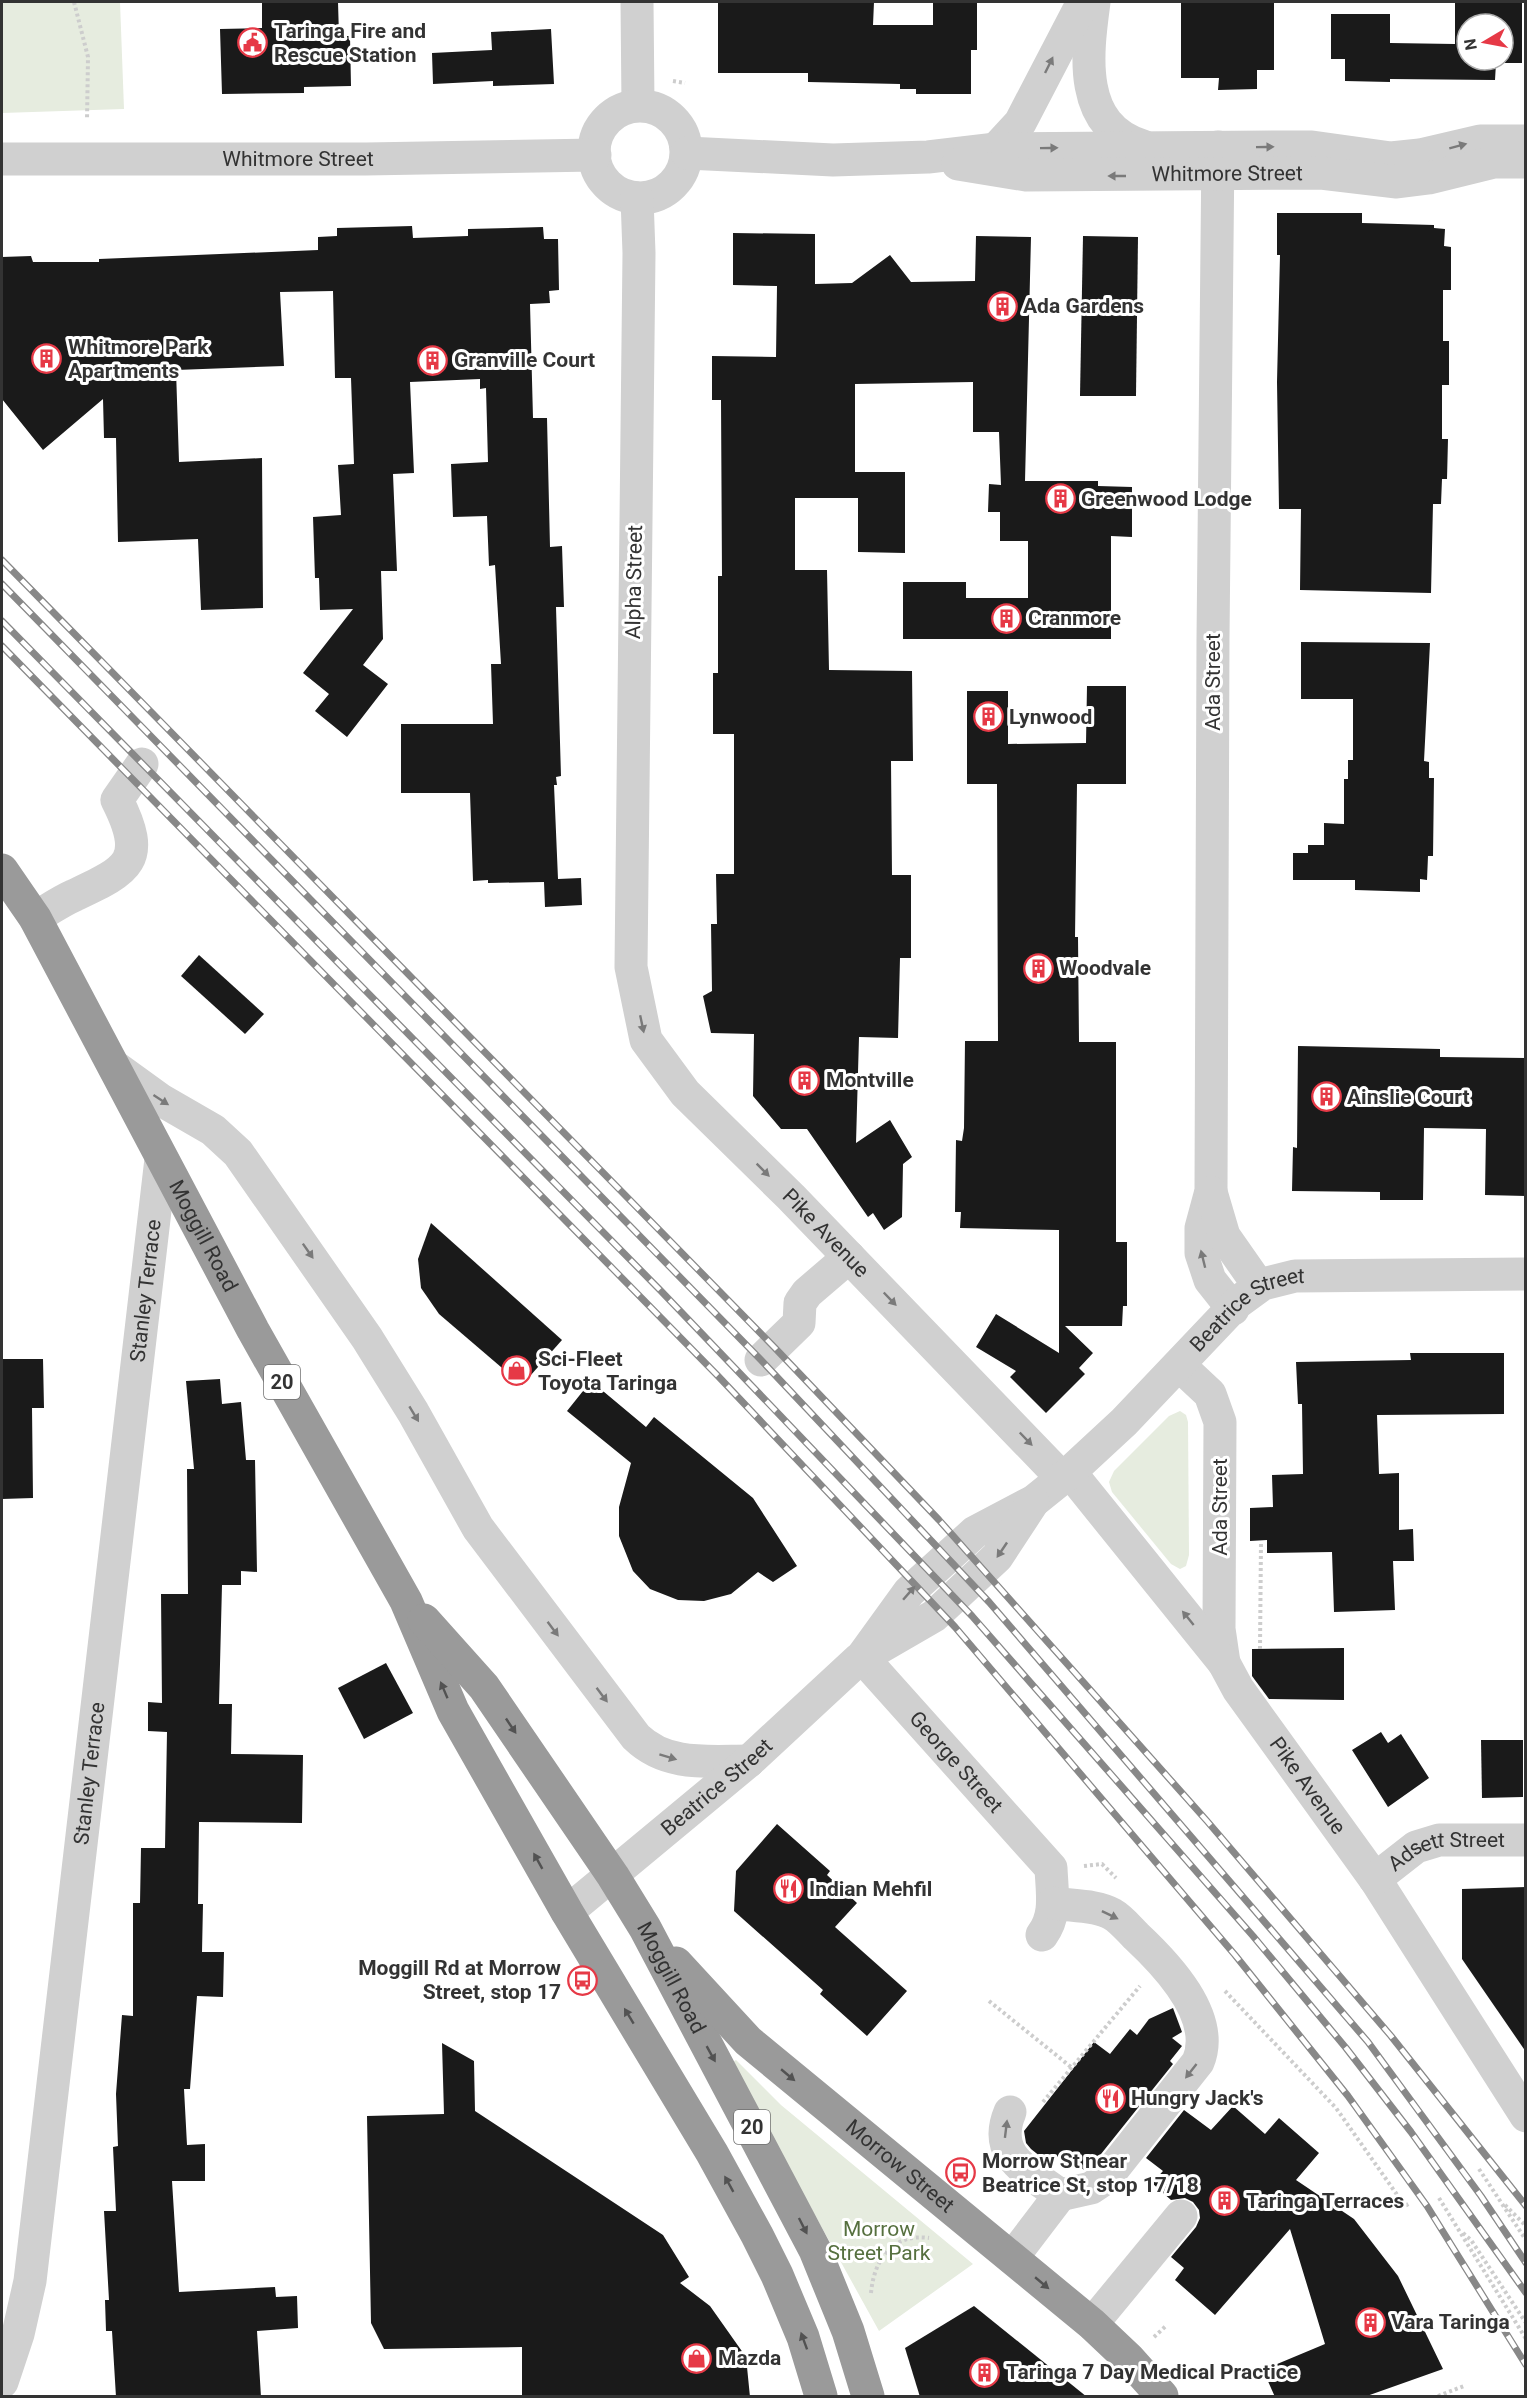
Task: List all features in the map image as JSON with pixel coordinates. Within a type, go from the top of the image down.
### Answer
[{"type":"highway","name":"Moggill Road","points":[[2,870],[35,918],[161,1160],[253,1330],[406,1601],[453,1711],[567,1912],[712,2153],[757,2235],[803,2337],[821,2397]]},
{"type":"highway","name":"Moggill Road","points":[[406,1601],[484,1687],[613,1876],[645,1928],[815,2250],[848,2331],[868,2397]]},
{"type":"highway","name":"Morrow Street","points":[[645,1928],[748,2041],[1092,2324],[1129,2359],[1162,2397]]},
{"type":"street","points":[[637,2],[638,105]]},
{"type":"street","points":[[996,149],[1020,123],[1083,2]]},
{"type":"street","points":[[1094,2],[1088,55],[1088,73],[1094,97],[1105,117],[1120,135],[1143,146]]},
{"type":"street","points":[[638,105],[653,107],[667,113],[678,124],[684,137],[687,153],[684,167],[671,186],[652,197],[637,198],[612,188],[597,167],[594,155],[596,140],[611,116],[624,108],[638,105]]},
{"type":"street","name":"Whitmore Street","points":[[687,153],[833,160],[928,157],[996,149],[1143,146],[1218,161],[1321,173],[1360,167],[1391,158],[1420,155],[1480,141],[1526,141]]},
{"type":"street","name":"Whitmore Street","points":[[2,159],[295,159],[594,155]]},
{"type":"street","name":"Whitmore Street","points":[[928,157],[972,167],[1026,175],[1218,161]]},
{"type":"street","name":"Ada Street","points":[[1218,161],[1211,1191],[1202,1228],[1201,1253],[1210,1280],[1233,1309]]},
{"type":"street","name":"Whitmore Street","points":[[1360,167],[1412,181],[1480,165],[1526,162]]},
{"type":"street","name":"Alpha Street","points":[[631,967],[639,254],[637,198]]},
{"type":"street","points":[[35,918],[123,870],[132,845],[130,825],[117,800],[142,764]]},
{"type":"street","name":"Pike Avenue","points":[[631,967],[646,1040],[685,1093],[1066,1475],[1224,1663],[1238,1689],[1375,1879],[1526,2116]]},
{"type":"street","points":[[114,1066],[161,1100],[213,1130],[238,1153],[368,1338],[478,1528],[636,1737],[658,1754],[676,1760],[749,1761]]},
{"type":"street","name":"Stanley Terrace","points":[[2,2382],[18,2334],[30,2281],[161,1160]]},
{"type":"street","name":"Ada Street","points":[[1211,1191],[1224,1236],[1259,1286]]},
{"type":"street","points":[[761,1360],[799,1323],[800,1304],[807,1293],[849,1257]]},
{"type":"street","name":"Beatrice Street","points":[[567,1912],[749,1761],[862,1657],[909,1592],[966,1539],[1034,1501],[1066,1475],[1259,1286],[1295,1276],[1526,1274]]},
{"type":"street","name":"Ada Street","points":[[1179,1365],[1210,1394],[1220,1422],[1220,1629],[1224,1663]]},
{"type":"street","name":"George Street","points":[[862,1657],[1051,1868],[1053,1903]]},
{"type":"street","name":"Adsett Street","points":[[1375,1879],[1416,1847],[1439,1840],[1526,1840]]},
{"type":"street","points":[[1012,2258],[1060,2195],[1091,2188],[1106,2178],[1198,2062],[1203,2049],[1203,2036],[1197,2016],[1174,1976],[1114,1914],[1053,1903],[1050,1924],[1042,1935]]},
{"type":"street","points":[[1010,2112],[1004,2136],[1008,2153],[1060,2195]]},
{"type":"street","points":[[1092,2324],[1181,2216]]},
{"type":"path","points":[[74,2],[88,57],[87,120]]},
{"type":"path","points":[[673,81],[685,83]]},
{"type":"path","points":[[1260,1648],[1261,1541]]},
{"type":"path","points":[[1042,2103],[1142,1984]]},
{"type":"path","points":[[988,2001],[1071,2067]]},
{"type":"path","points":[[1336,2108],[1405,2206],[1410,2203]]},
{"type":"path","points":[[1479,2169],[1526,2240]]},
{"type":"path","points":[[1439,2198],[1526,2339]]},
{"type":"path","points":[[1501,2202],[1526,2226]]},
{"type":"path","points":[[1460,2230],[1471,2240],[1526,2324]]},
{"type":"path","points":[[870,2301],[872,2276],[886,2251],[901,2240],[916,2237],[929,2238]]},
{"type":"path","points":[[1153,2337],[1167,2325]]},
{"type":"path","points":[[1438,2397],[1464,2386]]},
{"type":"green space","points":[[2,2],[120,2],[124,109],[2,113]]},
{"type":"green space","points":[[1180,1411],[1186,1415],[1188,1422],[1189,1555],[1186,1566],[1180,1569],[1171,1564],[1112,1492],[1109,1482],[1114,1471],[1169,1416]]},
{"type":"green space","name":"Morrow Street Park","points":[[736,2060],[781,2105],[973,2264],[879,2331],[731,2063]]},
{"type":"building","points":[[262,2],[338,2],[339,36],[350,36],[351,86],[304,87],[304,93],[222,94],[220,29],[262,28]]},
{"type":"building","points":[[718,2],[874,2],[873,25],[933,25],[933,2],[977,2],[977,50],[971,50],[971,94],[916,94],[916,89],[900,89],[900,84],[808,82],[808,73],[718,73]]},
{"type":"building","points":[[1181,2],[1274,2],[1274,70],[1257,70],[1257,89],[1218,90],[1219,78],[1181,78]]},
{"type":"building","points":[[1455,2],[1522,2],[1522,63],[1515,63],[1515,12],[1455,12]]},
{"type":"building","points":[[1331,14],[1390,14],[1390,43],[1455,44],[1455,72],[1495,72],[1495,80],[1345,81],[1345,59],[1331,59]]},
{"type":"building","points":[[551,29],[554,84],[493,86],[493,81],[433,84],[432,53],[492,50],[491,32]]},
{"type":"building","points":[[1277,213],[1362,213],[1362,223],[1434,225],[1434,228],[1445,229],[1444,246],[1451,247],[1451,290],[1443,290],[1443,341],[1449,341],[1449,385],[1442,385],[1442,439],[1448,439],[1447,479],[1442,479],[1441,504],[1433,504],[1431,593],[1300,590],[1301,509],[1279,509],[1277,382],[1280,255],[1277,255]]},
{"type":"building","points":[[412,226],[413,238],[468,236],[468,229],[543,227],[544,239],[558,239],[559,290],[549,291],[550,303],[530,304],[533,418],[547,418],[550,547],[562,546],[564,607],[556,607],[561,776],[556,777],[557,785],[554,785],[558,879],[581,878],[582,905],[545,907],[544,882],[473,881],[470,793],[401,793],[401,724],[493,724],[491,664],[501,664],[495,565],[489,566],[487,516],[453,517],[451,464],[488,462],[486,388],[480,389],[480,379],[410,382],[414,473],[393,474],[397,571],[381,571],[383,639],[363,665],[388,684],[347,737],[315,711],[329,694],[303,673],[353,609],[320,610],[319,578],[315,578],[313,517],[341,515],[338,465],[354,464],[351,378],[335,378],[333,291],[280,292],[284,366],[176,370],[179,462],[262,458],[263,608],[201,610],[198,539],[118,542],[116,438],[104,438],[103,399],[43,450],[2,399],[2,257],[31,256],[33,262],[99,262],[99,259],[318,250],[318,237],[337,236],[337,228]]},
{"type":"building","points":[[733,233],[815,234],[815,284],[852,283],[890,255],[911,282],[975,281],[976,236],[1031,237],[1025,481],[1098,481],[1098,486],[1132,487],[1132,537],[1111,536],[1111,639],[903,639],[903,582],[966,582],[966,598],[1028,598],[1028,541],[1000,541],[1000,512],[988,512],[989,484],[1001,485],[999,432],[973,432],[973,382],[855,384],[855,472],[905,472],[905,553],[858,552],[858,498],[795,498],[795,570],[827,570],[829,670],[912,671],[913,761],[891,761],[892,875],[911,875],[911,958],[900,958],[898,1038],[859,1037],[856,1143],[890,1120],[912,1157],[903,1164],[902,1217],[884,1230],[873,1213],[868,1217],[807,1129],[781,1129],[753,1096],[754,1034],[711,1033],[703,996],[712,991],[711,924],[717,924],[716,874],[734,874],[734,734],[713,734],[713,673],[718,673],[718,576],[722,576],[721,400],[712,400],[712,356],[776,357],[777,286],[733,285]]},
{"type":"building","points":[[1083,236],[1138,237],[1136,396],[1080,396]]},
{"type":"building","points":[[1301,642],[1430,643],[1424,761],[1429,762],[1429,778],[1434,778],[1433,856],[1428,856],[1427,880],[1420,879],[1420,892],[1355,890],[1355,880],[1293,880],[1293,853],[1308,853],[1308,845],[1324,845],[1324,823],[1344,824],[1344,779],[1348,779],[1348,760],[1353,760],[1353,699],[1301,699]]},
{"type":"building","points":[[1087,686],[1126,686],[1126,784],[1077,784],[1075,937],[1078,937],[1079,1042],[1116,1042],[1116,1242],[1127,1242],[1127,1306],[1123,1306],[1122,1326],[1065,1326],[1093,1353],[1079,1368],[1085,1374],[1046,1413],[1010,1377],[1016,1371],[976,1347],[996,1314],[1059,1353],[1059,1230],[960,1228],[961,1212],[955,1212],[956,1140],[962,1141],[964,1128],[965,1041],[998,1041],[997,784],[967,784],[967,691],[1008,691],[1008,744],[1086,743]]},
{"type":"building","points":[[199,955],[264,1014],[245,1034],[181,976]]},
{"type":"building","points":[[1298,1046],[1440,1049],[1440,1057],[1526,1058],[1526,1196],[1485,1195],[1486,1129],[1424,1128],[1423,1200],[1380,1200],[1380,1192],[1292,1191],[1293,1147],[1297,1148]]},
{"type":"building","points":[[431,1223],[562,1340],[522,1385],[439,1314],[421,1288],[418,1259]]},
{"type":"building","points":[[1410,1353],[1504,1353],[1504,1414],[1377,1415],[1379,1474],[1399,1473],[1399,1530],[1413,1529],[1414,1561],[1393,1561],[1395,1610],[1334,1612],[1332,1552],[1267,1553],[1267,1540],[1250,1541],[1250,1508],[1273,1507],[1272,1475],[1303,1474],[1302,1404],[1298,1404],[1296,1362],[1411,1360]]},
{"type":"building","points":[[2,1359],[43,1359],[44,1408],[32,1408],[33,1498],[2,1499]]},
{"type":"building","points":[[220,1379],[222,1404],[241,1402],[246,1460],[255,1460],[257,1572],[241,1571],[241,1585],[222,1585],[219,1704],[232,1704],[231,1754],[303,1755],[302,1823],[199,1822],[198,1904],[203,1904],[202,1952],[224,1952],[223,1997],[197,1996],[190,2089],[184,2089],[187,2145],[205,2144],[205,2181],[172,2181],[179,2292],[275,2287],[276,2297],[297,2296],[298,2328],[257,2331],[261,2397],[116,2397],[112,2331],[106,2331],[105,2300],[109,2300],[104,2211],[116,2211],[113,2147],[118,2146],[116,2094],[122,2015],[133,2016],[133,1903],[140,1903],[141,1848],[165,1848],[167,1732],[148,1731],[148,1702],[162,1703],[161,1594],[188,1594],[187,1469],[194,1469],[186,1381]]},
{"type":"building","points":[[591,1381],[646,1427],[654,1417],[753,1498],[797,1566],[773,1582],[758,1572],[731,1594],[704,1601],[678,1600],[650,1589],[633,1571],[619,1536],[619,1507],[631,1463],[567,1411]]},
{"type":"building","points":[[1344,1648],[1344,1700],[1269,1699],[1252,1676],[1252,1649]]},
{"type":"building","points":[[386,1663],[413,1713],[364,1739],[338,1688]]},
{"type":"building","points":[[1381,1732],[1388,1743],[1401,1734],[1429,1778],[1388,1807],[1352,1750]]},
{"type":"building","points":[[1481,1740],[1523,1740],[1523,1797],[1482,1798]]},
{"type":"building","name":"Indian Mehfil","points":[[777,1824],[830,1871],[827,1875],[857,1903],[835,1927],[907,1991],[867,2036],[820,1994],[823,1990],[734,1911],[736,1871]]},
{"type":"building","points":[[1526,1887],[1526,2052],[1462,1959],[1462,1889]]},
{"type":"building","name":"Hungry Jack's","points":[[1173,2008],[1182,2032],[1172,2038],[1182,2046],[1170,2061],[1173,2064],[1093,2164],[1090,2162],[1084,2170],[1061,2152],[1051,2165],[1031,2149],[1026,2143],[1024,2131],[1094,2042],[1110,2054],[1130,2029],[1137,2035],[1149,2019]]},
{"type":"building","points":[[442,2043],[474,2061],[475,2111],[663,2235],[689,2277],[680,2283],[710,2306],[746,2357],[750,2397],[522,2397],[522,2347],[384,2349],[371,2323],[367,2116],[444,2114]]},
{"type":"building","points":[[1233,2106],[1265,2134],[1279,2118],[1319,2153],[1296,2180],[1354,2219],[1398,2276],[1443,2369],[1364,2397],[1275,2397],[1263,2370],[1325,2344],[1290,2229],[1215,2315],[1175,2280],[1184,2268],[1171,2257],[1196,2227],[1200,2218],[1199,2210],[1193,2202],[1185,2198],[1171,2200],[1152,2183],[1163,2171],[1146,2158],[1184,2110],[1211,2130]]},
{"type":"building","name":"Taringa 7 Day Medical Practice","points":[[974,2306],[1087,2397],[920,2397],[905,2348]]},
{"type":"railway","points":[[2,560],[775,1348],[939,1520],[1207,1821],[1391,2036],[1526,2206]]},
{"type":"railway","points":[[2,584],[761,1360],[989,1602],[1368,2042],[1481,2196],[1526,2263]]},
{"type":"railway","points":[[2,621],[661,1291],[972,1616],[1253,1936],[1346,2048],[1411,2132],[1526,2293]]},
{"type":"railway","points":[[2,646],[718,1376],[955,1627],[1235,1955],[1348,2096],[1427,2206],[1526,2365]]},
{"type":"place","name":"Taringa Fire and Rescue Station","points":[[253,43]]},
{"type":"place","name":"Ada Gardens","points":[[1002,306]]},
{"type":"place","name":"Whitmore Park Apartments","points":[[47,359]]},
{"type":"place","name":"Granville Court","points":[[433,360]]},
{"type":"place","name":"Greenwood Lodge","points":[[1060,499]]},
{"type":"place","name":"Cranmore","points":[[1007,618]]},
{"type":"place","name":"Lynwood","points":[[988,717]]},
{"type":"place","name":"Woodvale","points":[[1038,968]]},
{"type":"place","name":"Montville","points":[[805,1080]]},
{"type":"place","name":"Ainslie Court","points":[[1326,1097]]},
{"type":"place","name":"Sci-Fleet Toyota Taringa","points":[[517,1371]]},
{"type":"place","name":"Indian Mehfil","points":[[788,1889]]},
{"type":"place","name":"Moggill Rd at Morrow Street, stop 17","points":[[582,1980]]},
{"type":"place","name":"Hungry Jack's","points":[[1110,2098]]},
{"type":"place","name":"Morrow St near Beatrice St, stop 17/18","points":[[961,2173]]},
{"type":"place","name":"Taringa Terraces","points":[[1225,2201]]},
{"type":"place","name":"Vara Taringa","points":[[1370,2322]]},
{"type":"place","name":"Mazda","points":[[697,2358]]},
{"type":"place","name":"Taringa 7 Day Medical Practice","points":[[985,2372]]}]
